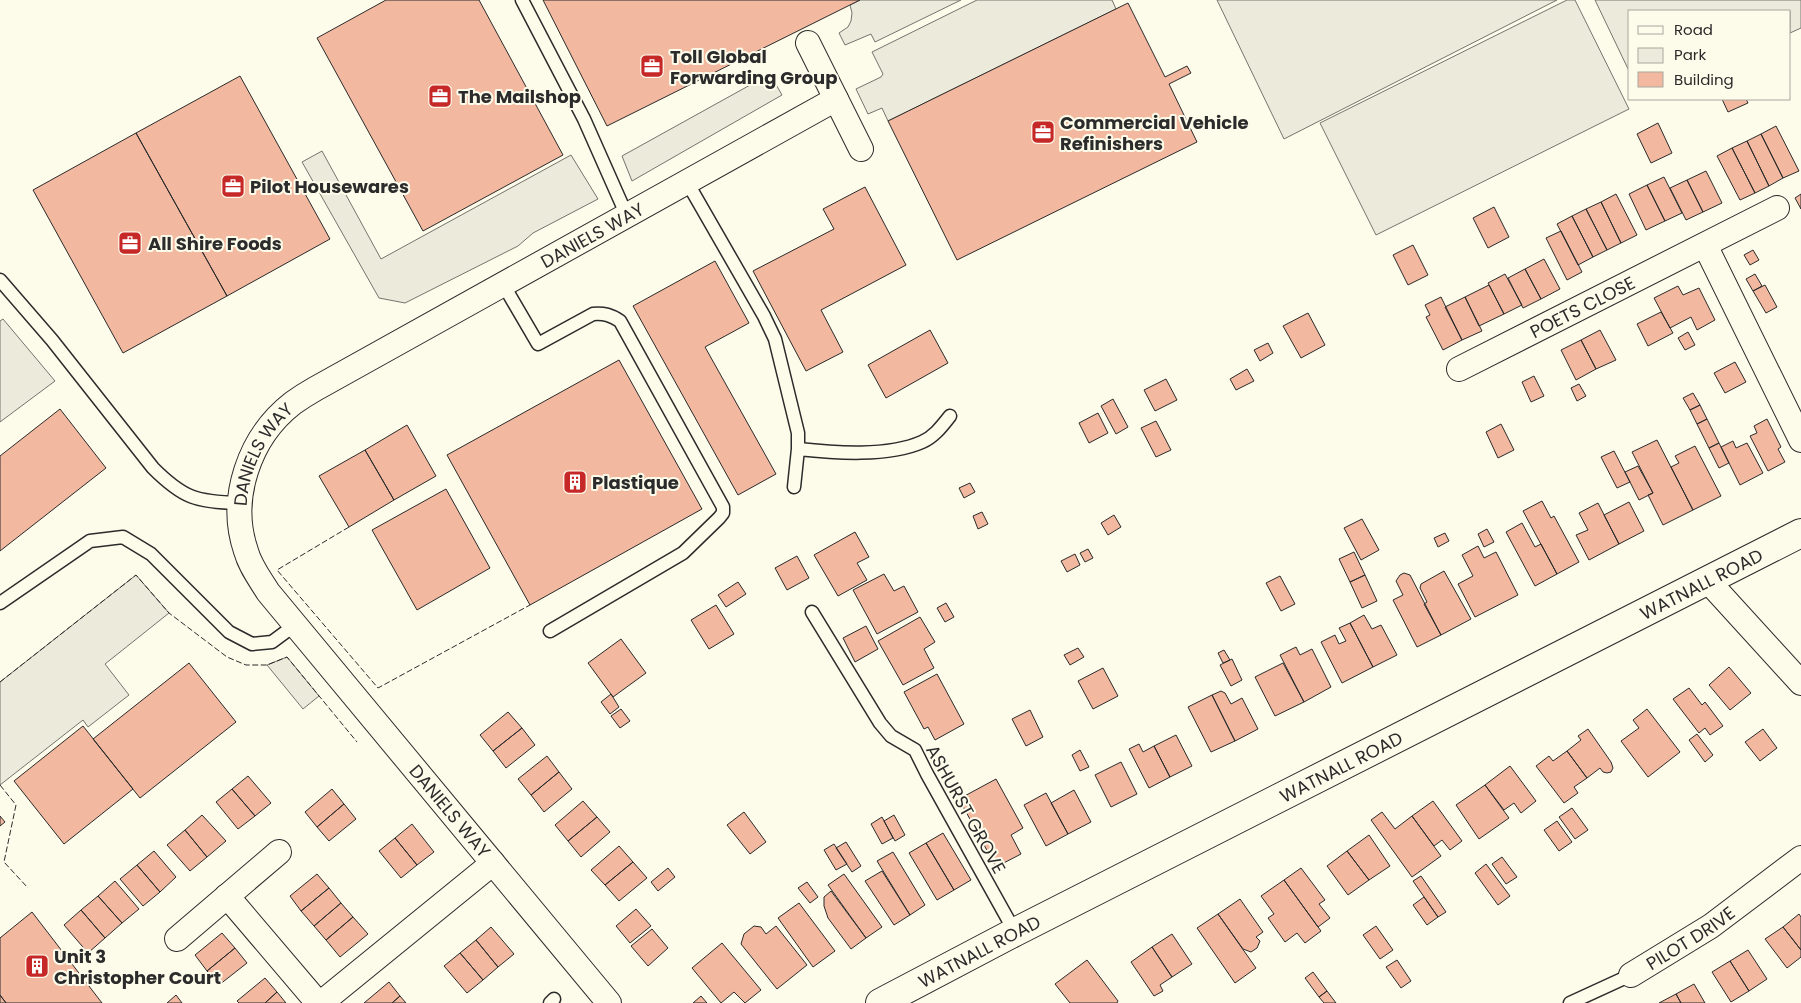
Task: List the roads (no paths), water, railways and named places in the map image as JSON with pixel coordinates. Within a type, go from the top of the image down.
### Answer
[{"type":"main road","name":"WATNALL ROAD","points":[[880,1003],[1015,932],[1801,533]]},
{"type":"street","points":[[808,43],[861,148]]},
{"type":"street","name":"DANIELS WAY","points":[[608,1003],[268,592],[246,552],[242,536],[239,522],[239,503],[242,483],[258,444],[275,420],[292,404],[315,388],[836,99]]},
{"type":"street","name":"POETS CLOSE","points":[[1459,369],[1777,208]]},
{"type":"street","points":[[1705,245],[1801,440]]},
{"type":"street","points":[[1708,581],[1801,683]]},
{"type":"street","points":[[177,939],[280,852]]},
{"type":"street","name":"PILOT DRIVE","points":[[1631,975],[1711,926],[1801,858]]},
{"type":"street","points":[[227,896],[320,1003],[493,863]]},
{"type":"lane","points":[[522,0],[584,120],[627,216]]},
{"type":"lane","points":[[687,182],[764,316],[775,339],[798,433],[794,487]]},
{"type":"lane","points":[[0,280],[52,340],[153,468],[169,483],[179,491],[205,501],[239,503]]},
{"type":"lane","points":[[503,284],[538,344],[593,314],[601,313],[613,316],[620,321],[723,507],[723,513],[719,518],[683,553],[550,631]]},
{"type":"lane","points":[[798,449],[867,452],[902,449],[923,442],[940,430],[950,416]]},
{"type":"lane","points":[[0,603],[90,541],[123,537],[151,554],[229,632],[252,644],[272,642],[296,625]]},
{"type":"lane","name":"ASHURST GROVE","points":[[812,612],[880,723],[891,736],[915,750],[1015,932]]},
{"type":"lane","name":"PILOT DRIVE","points":[[1570,1003],[1631,975]]},
{"type":"place","name":"Toll Global Forwarding Group","points":[[652,66]]},
{"type":"place","name":"The Mailshop","points":[[440,96]]},
{"type":"place","name":"Commercial Vehicle Refinishers","points":[[1043,132]]},
{"type":"place","name":"Pilot Housewares","points":[[233,186]]},
{"type":"place","name":"All Shire Foods","points":[[130,243]]},
{"type":"place","name":"Plastique","points":[[575,482]]},
{"type":"place","name":"Unit 3 Christopher Court","points":[[37,966]]}]
